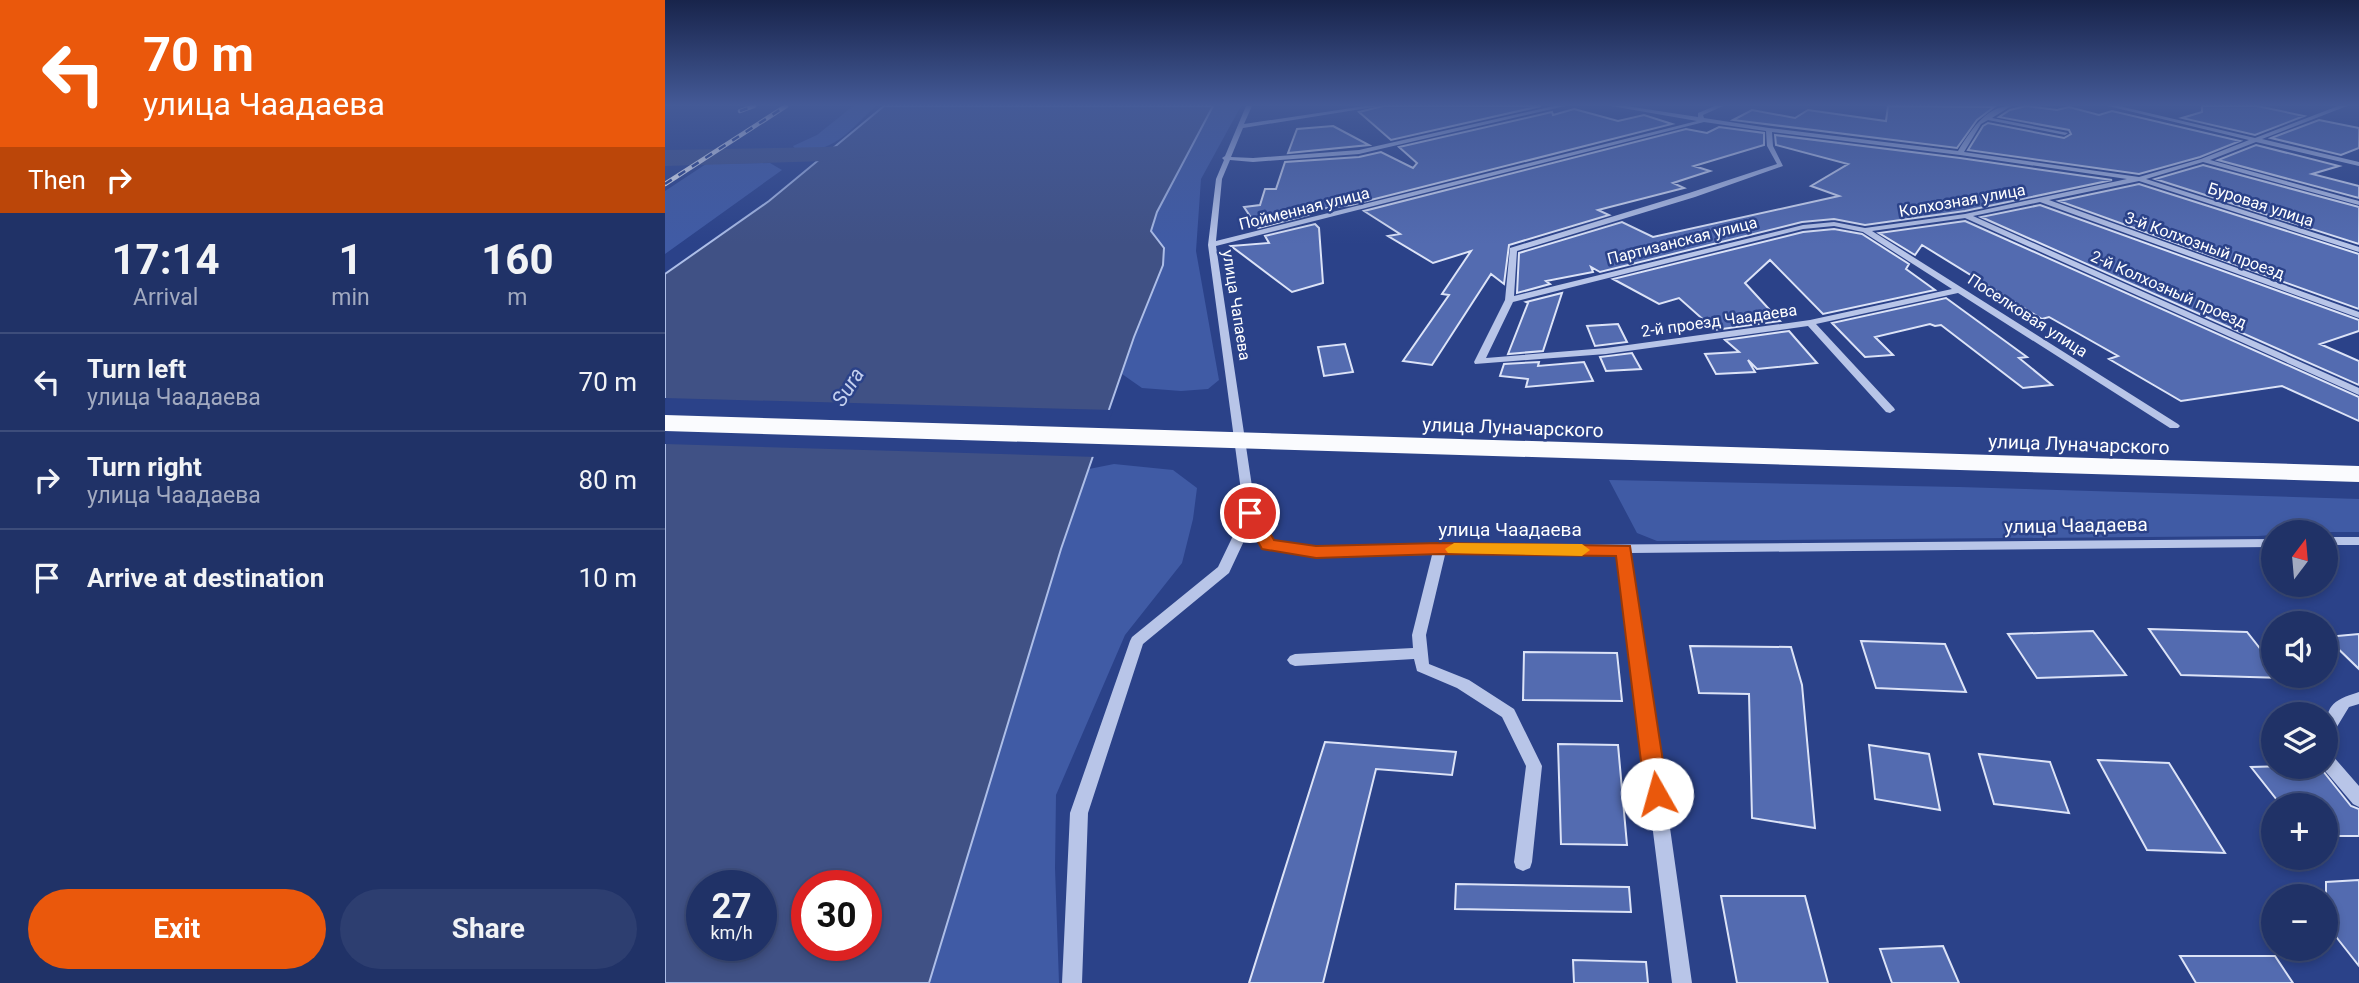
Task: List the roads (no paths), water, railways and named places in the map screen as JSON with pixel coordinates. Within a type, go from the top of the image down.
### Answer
[{"type":"main road","name":"улица Луначарского","points":[[665,423],[2359,474]]},
{"type":"street","name":"улица Чапаева","points":[[1228,152],[1219,179],[1212,246],[1250,513]]},
{"type":"street","points":[[1225,158],[1252,160],[1360,152]]},
{"type":"street","name":"Пойменная улица","points":[[1212,246],[1581,152]]},
{"type":"street","points":[[1509,300],[1513,250],[1781,165],[1773,152]]},
{"type":"street","name":"Буровая улица","points":[[1951,152],[2139,180],[2359,250]]},
{"type":"street","name":"Колхозная улица","points":[[1865,229],[1965,216],[2139,180],[2225,152]]},
{"type":"street","points":[[2304,152],[2359,164]]},
{"type":"street","points":[[2203,160],[2359,203]]},
{"type":"street","name":"3-й Колхозный проезд","points":[[2041,200],[2359,315]]},
{"type":"street","name":"2-й Колхозный проезд","points":[[1965,216],[2359,392]]},
{"type":"street","name":"Партизанская улица","points":[[1509,300],[1803,227],[1834,225],[1865,229]]},
{"type":"street","name":"Поселковая улица","points":[[1865,229],[2173,426]]},
{"type":"street","name":"2-й проезд Чаадаева","points":[[1509,300],[1479,362],[1606,351],[1810,323],[1959,290]]},
{"type":"street","points":[[1810,323],[1890,410]]},
{"type":"street","points":[[1072,983],[1079,813],[1137,641],[1224,570],[1250,513]]},
{"type":"street","name":"улица Чаадаева","points":[[1250,513],[1268,545],[1316,552],[2261,543]]},
{"type":"street","points":[[2338,541],[2359,541]]},
{"type":"street","points":[[1440,549],[1419,635],[1422,667],[1463,684],[1508,713],[1534,766],[1523,862]]},
{"type":"street","points":[[1624,550],[1682,983]]},
{"type":"street","points":[[1295,660],[1420,653]]},
{"type":"street","points":[[2338,711],[2343,703],[2359,698]]},
{"type":"street","points":[[2338,774],[2359,799]]},
{"type":"water","name":"Sura","points":[[828,152],[1189,152],[1157,212],[1151,231],[1164,248],[1163,265],[1134,337],[1061,549],[929,983],[665,983],[665,274],[769,201]]},
{"type":"waterway","points":[[665,158],[852,152]]},
{"type":"railway","points":[[665,184],[715,152]]}]
